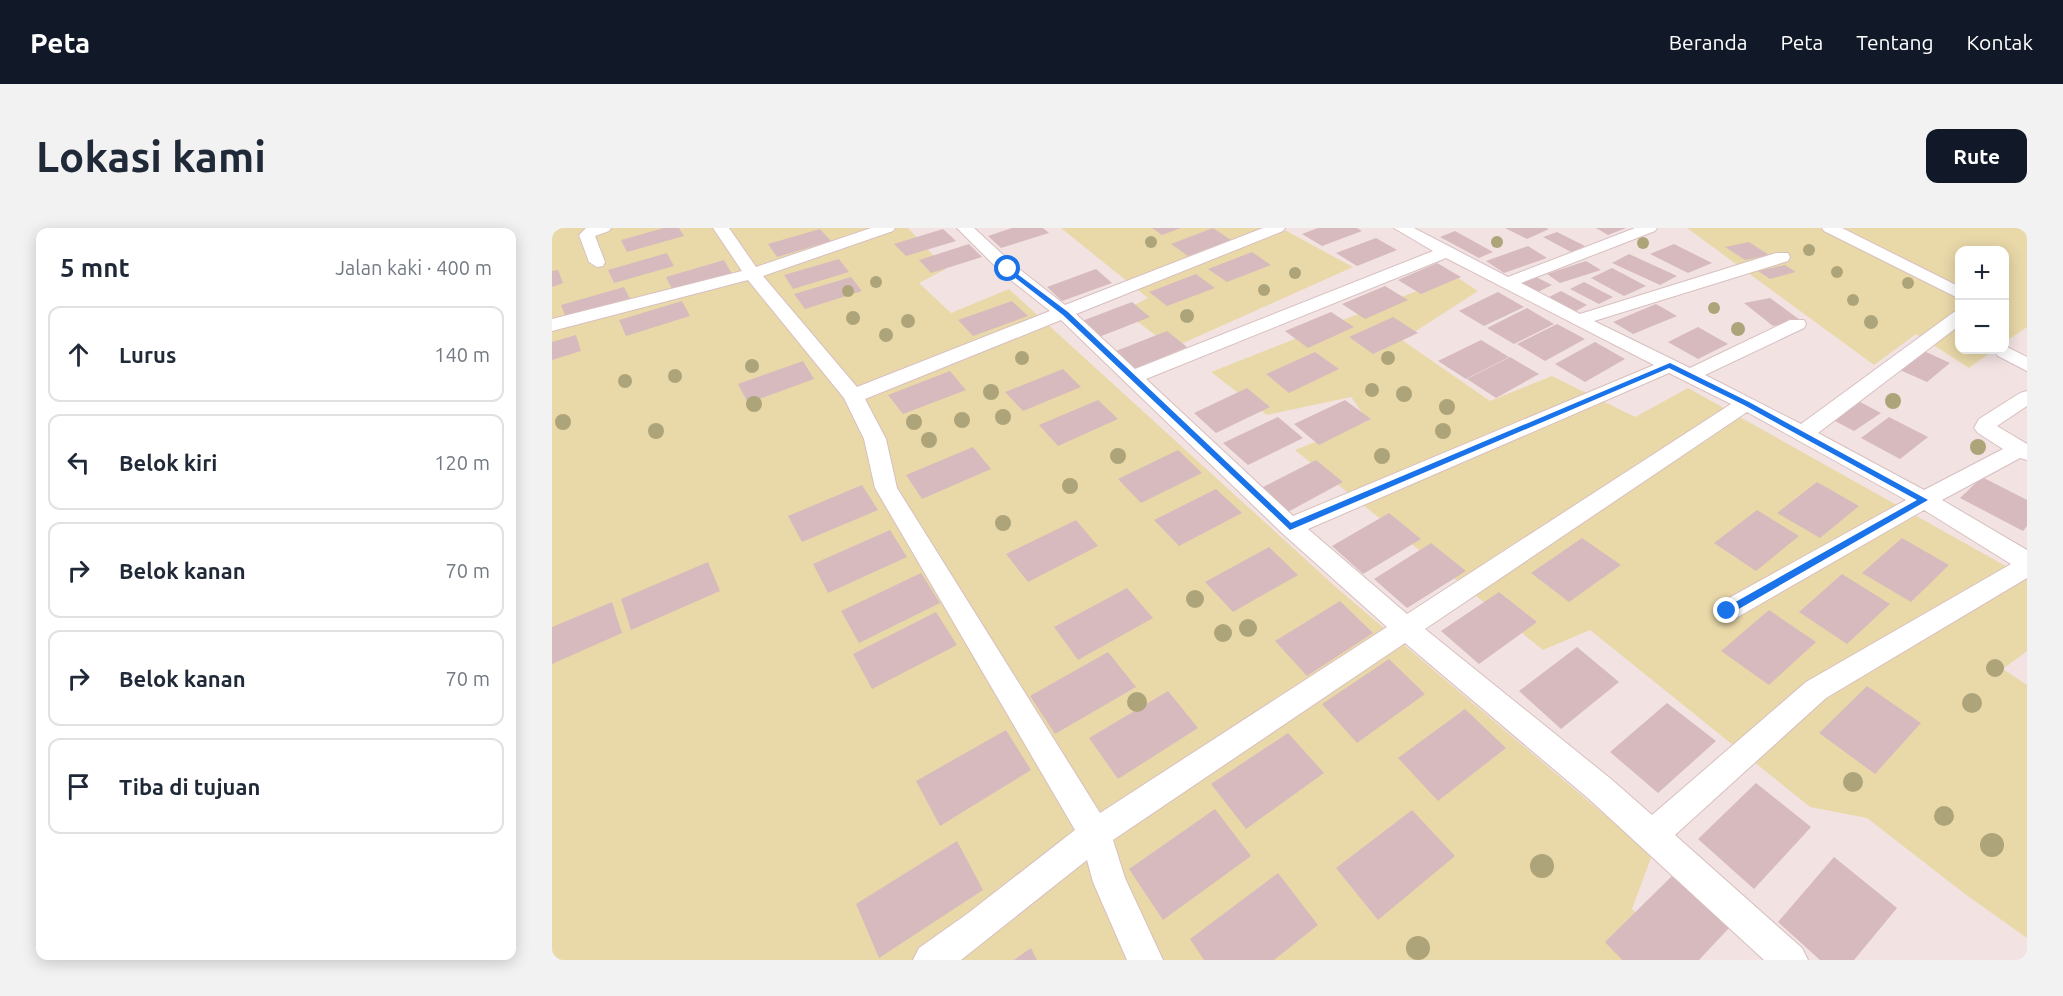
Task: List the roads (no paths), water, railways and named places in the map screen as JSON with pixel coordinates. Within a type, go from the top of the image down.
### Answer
[{"type":"street","points":[[597,261],[587,235],[603,228]]},
{"type":"street","points":[[721,228],[752,274],[853,396],[875,439],[886,488],[1095,834],[1110,882],[1145,960]]},
{"type":"street","points":[[552,326],[752,274],[887,228]]},
{"type":"street","points":[[965,228],[1008,269],[1065,314],[1290,527],[1407,629],[1600,789],[1790,960]]},
{"type":"street","points":[[853,396],[1065,314],[1277,228]]},
{"type":"street","points":[[1402,228],[1746,404],[1924,500],[2027,564],[1816,690],[1652,835]]},
{"type":"street","points":[[1507,283],[1650,228]]},
{"type":"street","points":[[1830,228],[1955,292]]},
{"type":"street","points":[[1133,377],[1448,251]]},
{"type":"street","points":[[1578,320],[1782,257]]},
{"type":"street","points":[[1801,435],[1955,319]]},
{"type":"street","points":[[1690,375],[1797,324]]},
{"type":"street","points":[[2008,354],[2027,365]]},
{"type":"street","points":[[1290,527],[1670,365]]},
{"type":"street","points":[[2024,451],[1985,428],[1986,424],[2027,396]]},
{"type":"street","points":[[931,960],[979,926],[1095,834],[1746,404]]},
{"type":"street","points":[[1727,611],[1924,500],[2024,451]]}]
